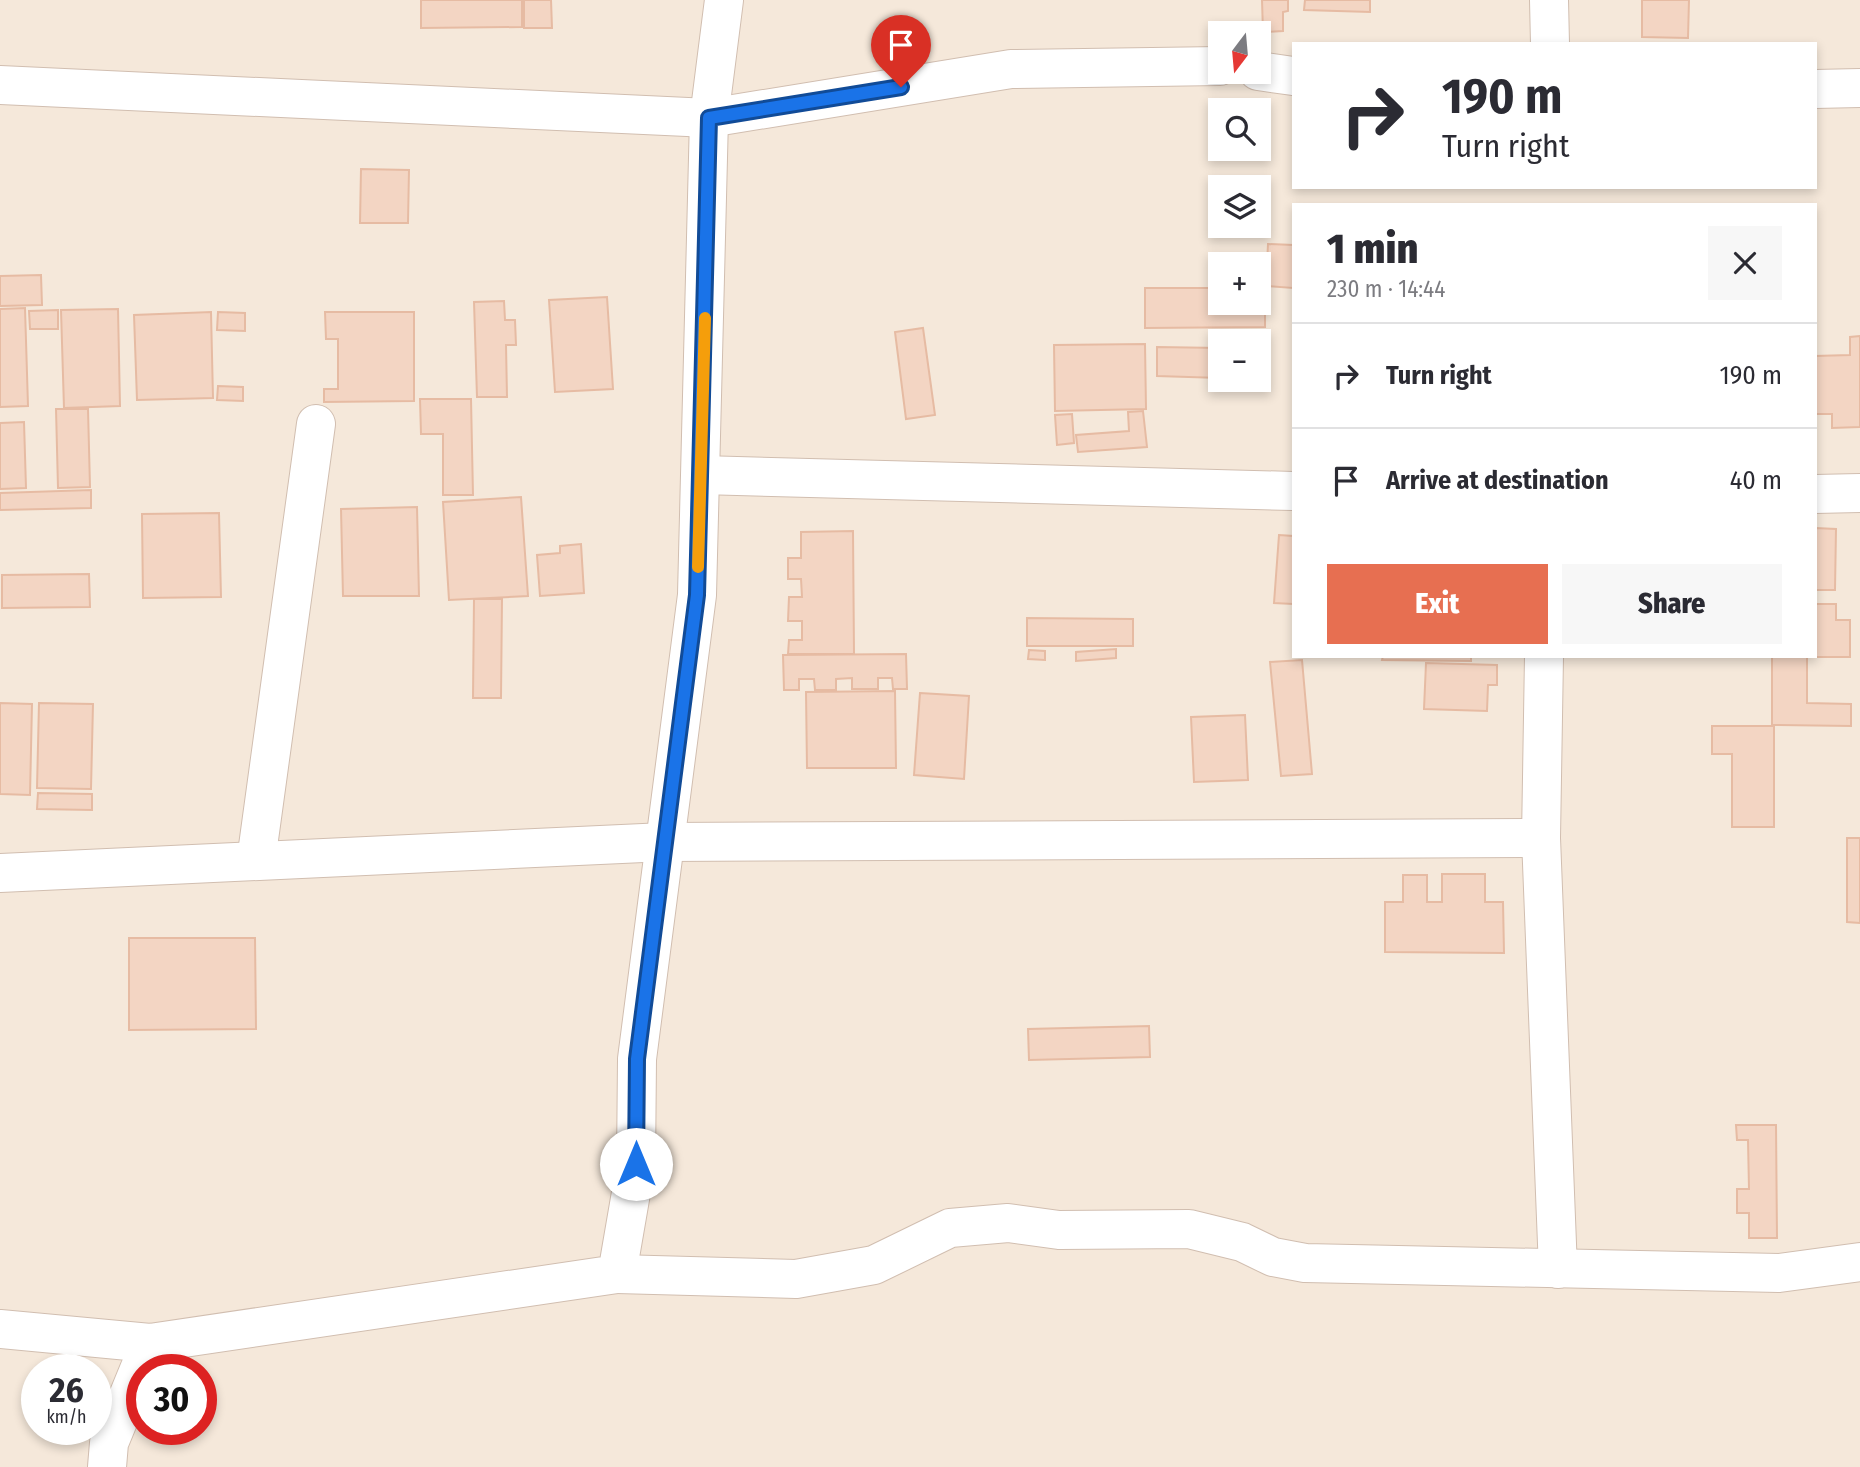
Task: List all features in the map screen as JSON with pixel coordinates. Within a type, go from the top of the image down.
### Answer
[{"type":"street","points":[[617,1274],[636,1164],[637,1059],[697,595],[709,118],[724,0]]},
{"type":"street","points":[[1549,0],[1550,42]]},
{"type":"street","points":[[0,85],[709,118],[1011,69],[1208,66]]},
{"type":"street","points":[[1271,73],[1292,76]]},
{"type":"street","points":[[1817,89],[1860,88]]},
{"type":"street","points":[[256,861],[316,424]]},
{"type":"street","points":[[701,475],[1292,491]]},
{"type":"street","points":[[1817,494],[1860,493]]},
{"type":"street","points":[[1544,658],[1541,838],[1558,1269]]},
{"type":"street","points":[[0,873],[665,842],[1541,838]]},
{"type":"street","points":[[0,1329],[150,1343],[617,1274],[796,1279],[874,1265],[950,1228],[1008,1223],[1059,1230],[1189,1229],[1242,1242],[1273,1257],[1305,1263],[1779,1273],[1860,1262]]},
{"type":"street","points":[[107,1467],[109,1443],[150,1343]]},
{"type":"shaded area","points":[[0,0],[1860,0],[1860,1467],[0,1467]]},
{"type":"building","points":[[421,0],[522,0],[522,27],[421,28]]},
{"type":"building","points":[[524,0],[551,0],[552,28],[524,28]]},
{"type":"building","points":[[1262,0],[1288,0],[1288,11],[1283,12],[1283,31],[1271,32],[1271,21],[1263,21]]},
{"type":"building","points":[[1305,0],[1370,0],[1370,12],[1304,10]]},
{"type":"building","points":[[1642,0],[1689,0],[1688,38],[1642,37]]},
{"type":"building","points":[[361,169],[409,170],[408,223],[360,223]]},
{"type":"building","points":[[1268,244],[1292,245],[1292,288],[1271,286],[1271,252],[1268,252]]},
{"type":"building","points":[[41,275],[42,305],[0,306],[0,276]]},
{"type":"building","points":[[1145,288],[1208,288],[1208,315],[1265,315],[1265,327],[1145,328]]},
{"type":"building","points":[[607,297],[613,389],[555,392],[549,300]]},
{"type":"building","points":[[504,301],[505,320],[515,320],[516,345],[506,345],[507,397],[477,397],[474,302]]},
{"type":"building","points":[[25,308],[28,406],[0,407],[0,309]]},
{"type":"building","points":[[118,309],[120,406],[64,408],[61,310]]},
{"type":"building","points":[[58,310],[58,329],[30,329],[29,311]]},
{"type":"building","points":[[211,312],[213,398],[137,400],[134,315]]},
{"type":"building","points":[[218,312],[245,313],[245,331],[217,330]]},
{"type":"building","points":[[325,312],[414,312],[414,401],[324,402],[324,389],[338,389],[338,339],[326,339]]},
{"type":"building","points":[[923,328],[935,415],[906,419],[895,332]]},
{"type":"building","points":[[1860,336],[1860,427],[1832,428],[1832,414],[1817,414],[1817,356],[1850,355],[1850,337]]},
{"type":"building","points":[[1145,344],[1146,409],[1055,411],[1054,345]]},
{"type":"building","points":[[1157,347],[1208,348],[1208,378],[1157,376]]},
{"type":"building","points":[[218,386],[243,387],[243,401],[217,400]]},
{"type":"building","points":[[420,399],[471,399],[473,495],[443,495],[443,434],[421,434]]},
{"type":"building","points":[[56,409],[88,409],[90,487],[58,488]]},
{"type":"building","points":[[1143,411],[1147,447],[1078,452],[1076,435],[1129,431],[1128,412]]},
{"type":"building","points":[[1072,414],[1074,443],[1057,445],[1055,415]]},
{"type":"building","points":[[24,422],[26,488],[0,489],[0,423]]},
{"type":"building","points":[[91,490],[91,508],[0,510],[0,493]]},
{"type":"building","points":[[521,497],[528,596],[449,600],[443,502]]},
{"type":"building","points":[[417,507],[419,596],[343,596],[341,509]]},
{"type":"building","points":[[219,513],[221,597],[143,598],[142,514]]},
{"type":"building","points":[[1817,528],[1836,529],[1835,590],[1817,590]]},
{"type":"building","points":[[853,531],[854,654],[788,654],[789,640],[802,640],[802,621],[788,621],[789,597],[802,597],[801,579],[788,579],[788,558],[801,558],[801,532]]},
{"type":"building","points":[[1279,535],[1292,536],[1292,604],[1274,603]]},
{"type":"building","points":[[581,544],[584,593],[540,596],[537,555],[560,553],[560,546]]},
{"type":"building","points":[[89,574],[90,607],[2,608],[2,575]]},
{"type":"building","points":[[474,599],[502,599],[501,698],[473,698]]},
{"type":"building","points":[[1817,604],[1836,604],[1836,620],[1850,620],[1850,657],[1817,657]]},
{"type":"building","points":[[1027,618],[1133,619],[1133,646],[1027,646]]},
{"type":"building","points":[[1116,649],[1116,658],[1076,661],[1076,652]]},
{"type":"building","points":[[1029,650],[1045,651],[1045,660],[1028,659]]},
{"type":"building","points":[[906,654],[907,689],[893,689],[892,678],[878,678],[878,689],[852,689],[852,678],[836,679],[836,690],[815,690],[814,679],[799,679],[799,690],[784,690],[783,655]]},
{"type":"building","points":[[1382,658],[1471,658],[1471,661]]},
{"type":"building","points":[[1772,658],[1807,658],[1807,703],[1851,704],[1851,726],[1772,725]]},
{"type":"building","points":[[1302,660],[1312,774],[1281,776],[1270,662]]},
{"type":"building","points":[[1426,663],[1497,665],[1497,685],[1488,685],[1487,711],[1424,709]]},
{"type":"building","points":[[895,691],[896,768],[807,768],[806,692]]},
{"type":"building","points":[[920,693],[969,696],[964,779],[914,775]]},
{"type":"building","points":[[0,703],[32,704],[30,795],[0,794]]},
{"type":"building","points":[[39,703],[93,704],[91,789],[37,788]]},
{"type":"building","points":[[1245,715],[1248,780],[1194,782],[1191,717]]},
{"type":"building","points":[[1712,726],[1774,726],[1774,827],[1732,827],[1732,754],[1712,754]]},
{"type":"building","points":[[38,793],[92,794],[92,810],[37,809]]},
{"type":"building","points":[[1847,838],[1860,838],[1860,923],[1847,922]]},
{"type":"building","points":[[1442,874],[1485,874],[1485,902],[1503,902],[1504,953],[1385,952],[1385,902],[1403,902],[1403,875],[1427,875],[1427,902],[1442,902]]},
{"type":"building","points":[[129,938],[255,938],[256,1029],[129,1030]]},
{"type":"building","points":[[1149,1026],[1150,1057],[1029,1060],[1028,1029]]},
{"type":"building","points":[[1736,1125],[1776,1125],[1777,1238],[1749,1238],[1749,1213],[1737,1213],[1737,1189],[1749,1189],[1748,1140],[1737,1140]]},
{"type":"slow traffic","points":[[698,567],[705,318]]},
{"type":"route","points":[[636,1164],[637,1059],[697,595],[709,118],[901,87]]}]
